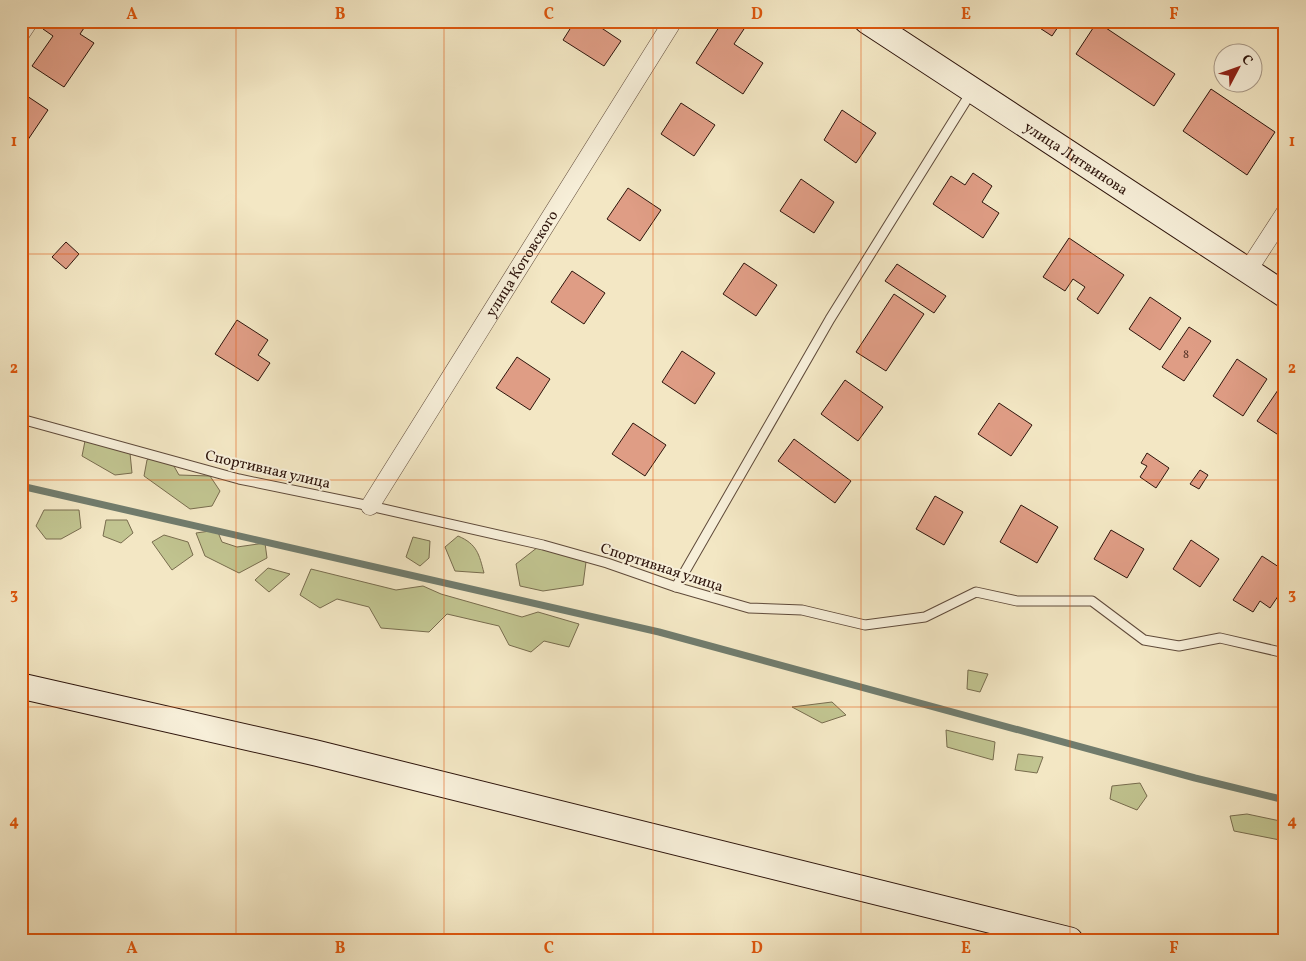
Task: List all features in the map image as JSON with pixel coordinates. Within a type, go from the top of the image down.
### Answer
[{"type":"main road","name":"улица Литвинова","points":[[867,21],[1285,295]]},
{"type":"main road","points":[[21,686],[316,753],[1070,940]]},
{"type":"street","points":[[21,33],[29,21]]},
{"type":"street","name":"улица Котовского","points":[[370,506],[673,21]]},
{"type":"street","points":[[1248,270],[1285,213]]},
{"type":"lane","points":[[676,587],[830,319],[972,90]]},
{"type":"lane","name":"Спортивная улица","points":[[21,419],[239,479],[543,545],[607,563],[676,587],[749,608],[802,610],[865,624],[925,617],[976,592],[1016,601],[1092,601],[1144,640],[1179,646],[1220,638],[1285,653]]},
{"type":"green space","points":[[85,441],[130,453],[132,473],[115,475],[82,456]]},
{"type":"green space","points":[[157,453],[171,461],[179,475],[210,476],[220,491],[212,506],[190,509],[144,476],[147,460]]},
{"type":"green space","points":[[44,510],[79,510],[81,528],[61,539],[46,539],[36,526]]},
{"type":"green space","points":[[106,520],[127,520],[133,533],[121,543],[103,536]]},
{"type":"green space","points":[[217,530],[222,542],[237,547],[265,543],[267,558],[239,573],[205,556],[196,533]]},
{"type":"green space","points":[[164,535],[188,542],[193,555],[172,570],[152,542]]},
{"type":"green space","points":[[458,536],[469,542],[476,550],[484,573],[455,571],[445,547]]},
{"type":"green space","points":[[413,537],[430,541],[429,558],[420,566],[406,557]]},
{"type":"green space","points":[[538,547],[558,548],[586,562],[583,585],[543,591],[520,586],[516,564]]},
{"type":"green space","points":[[268,568],[290,574],[269,592],[255,580]]},
{"type":"green space","points":[[311,569],[396,590],[423,586],[441,594],[522,617],[538,612],[579,624],[569,647],[544,641],[531,652],[509,645],[499,626],[447,614],[429,632],[381,628],[369,607],[337,599],[320,608],[300,595]]},
{"type":"green space","points":[[968,670],[988,674],[980,692],[967,689]]},
{"type":"green space","points":[[832,702],[846,715],[822,723],[792,707]]},
{"type":"green space","points":[[946,730],[995,742],[993,760],[947,747]]},
{"type":"green space","points":[[1018,754],[1043,757],[1037,773],[1015,770]]},
{"type":"green space","points":[[1140,783],[1147,796],[1137,810],[1110,799],[1112,786]]},
{"type":"green space","points":[[1247,814],[1285,822],[1285,841],[1234,831],[1230,816]]},
{"type":"building","points":[[49,21],[87,21],[80,34],[94,43],[64,87],[32,66],[53,36],[43,29]]},
{"type":"building","points":[[575,21],[591,21],[621,41],[604,66],[563,40]]},
{"type":"building","points":[[723,21],[732,21],[744,29],[734,44],[763,63],[743,94],[696,63]]},
{"type":"building","points":[[1029,21],[1062,21],[1052,36]]},
{"type":"building","points":[[1097,22],[1175,74],[1154,106],[1076,54]]},
{"type":"building","points":[[1211,89],[1275,132],[1247,175],[1183,131]]},
{"type":"building","points":[[21,92],[48,110],[21,150]]},
{"type":"building","points":[[681,103],[715,125],[694,156],[661,134]]},
{"type":"building","points":[[842,110],[876,133],[856,163],[824,140]]},
{"type":"building","points":[[973,173],[992,186],[982,202],[999,213],[983,238],[933,204],[951,176],[965,185]]},
{"type":"building","points":[[801,179],[834,202],[814,233],[780,211]]},
{"type":"building","points":[[628,188],[661,210],[640,241],[607,219]]},
{"type":"building","points":[[1069,238],[1124,275],[1098,314],[1077,299],[1085,287],[1073,279],[1065,291],[1043,277]]},
{"type":"building","points":[[66,242],[79,254],[66,269],[52,257]]},
{"type":"building","points":[[744,263],[777,285],[756,316],[723,294]]},
{"type":"building","points":[[897,264],[946,296],[934,313],[885,281]]},
{"type":"building","points":[[572,271],[605,293],[584,324],[551,302]]},
{"type":"building","points":[[894,294],[924,314],[886,371],[856,352]]},
{"type":"building","points":[[1150,297],[1181,318],[1160,350],[1129,329]]},
{"type":"building","points":[[237,320],[268,340],[258,355],[270,363],[258,381],[215,354]]},
{"type":"building","points":[[1189,327],[1211,341],[1184,381],[1162,367]]},
{"type":"building","points":[[682,351],[715,373],[695,404],[662,382]]},
{"type":"building","points":[[517,357],[550,379],[530,410],[496,388]]},
{"type":"building","points":[[1237,359],[1267,379],[1243,416],[1213,396]]},
{"type":"building","points":[[845,380],[883,407],[858,441],[821,414]]},
{"type":"building","points":[[1278,390],[1285,394],[1285,429],[1280,436],[1257,421]]},
{"type":"building","points":[[999,403],[1032,425],[1011,456],[978,434]]},
{"type":"building","points":[[633,423],[666,445],[645,476],[612,454]]},
{"type":"building","points":[[794,439],[851,481],[835,503],[778,461]]},
{"type":"building","points":[[1147,453],[1169,468],[1156,488],[1140,477],[1147,466],[1141,463]]},
{"type":"building","points":[[1200,470],[1208,475],[1199,489],[1190,484]]},
{"type":"building","points":[[935,496],[963,512],[944,545],[916,529]]},
{"type":"building","points":[[1021,505],[1058,527],[1037,563],[1000,542]]},
{"type":"building","points":[[1111,530],[1144,549],[1127,578],[1094,559]]},
{"type":"building","points":[[1191,540],[1219,559],[1200,587],[1173,569]]},
{"type":"building","points":[[1262,556],[1285,571],[1285,586],[1270,608],[1260,601],[1253,612],[1233,600]]},
{"type":"waterway","points":[[21,486],[659,632],[1195,778],[1285,800]]}]
